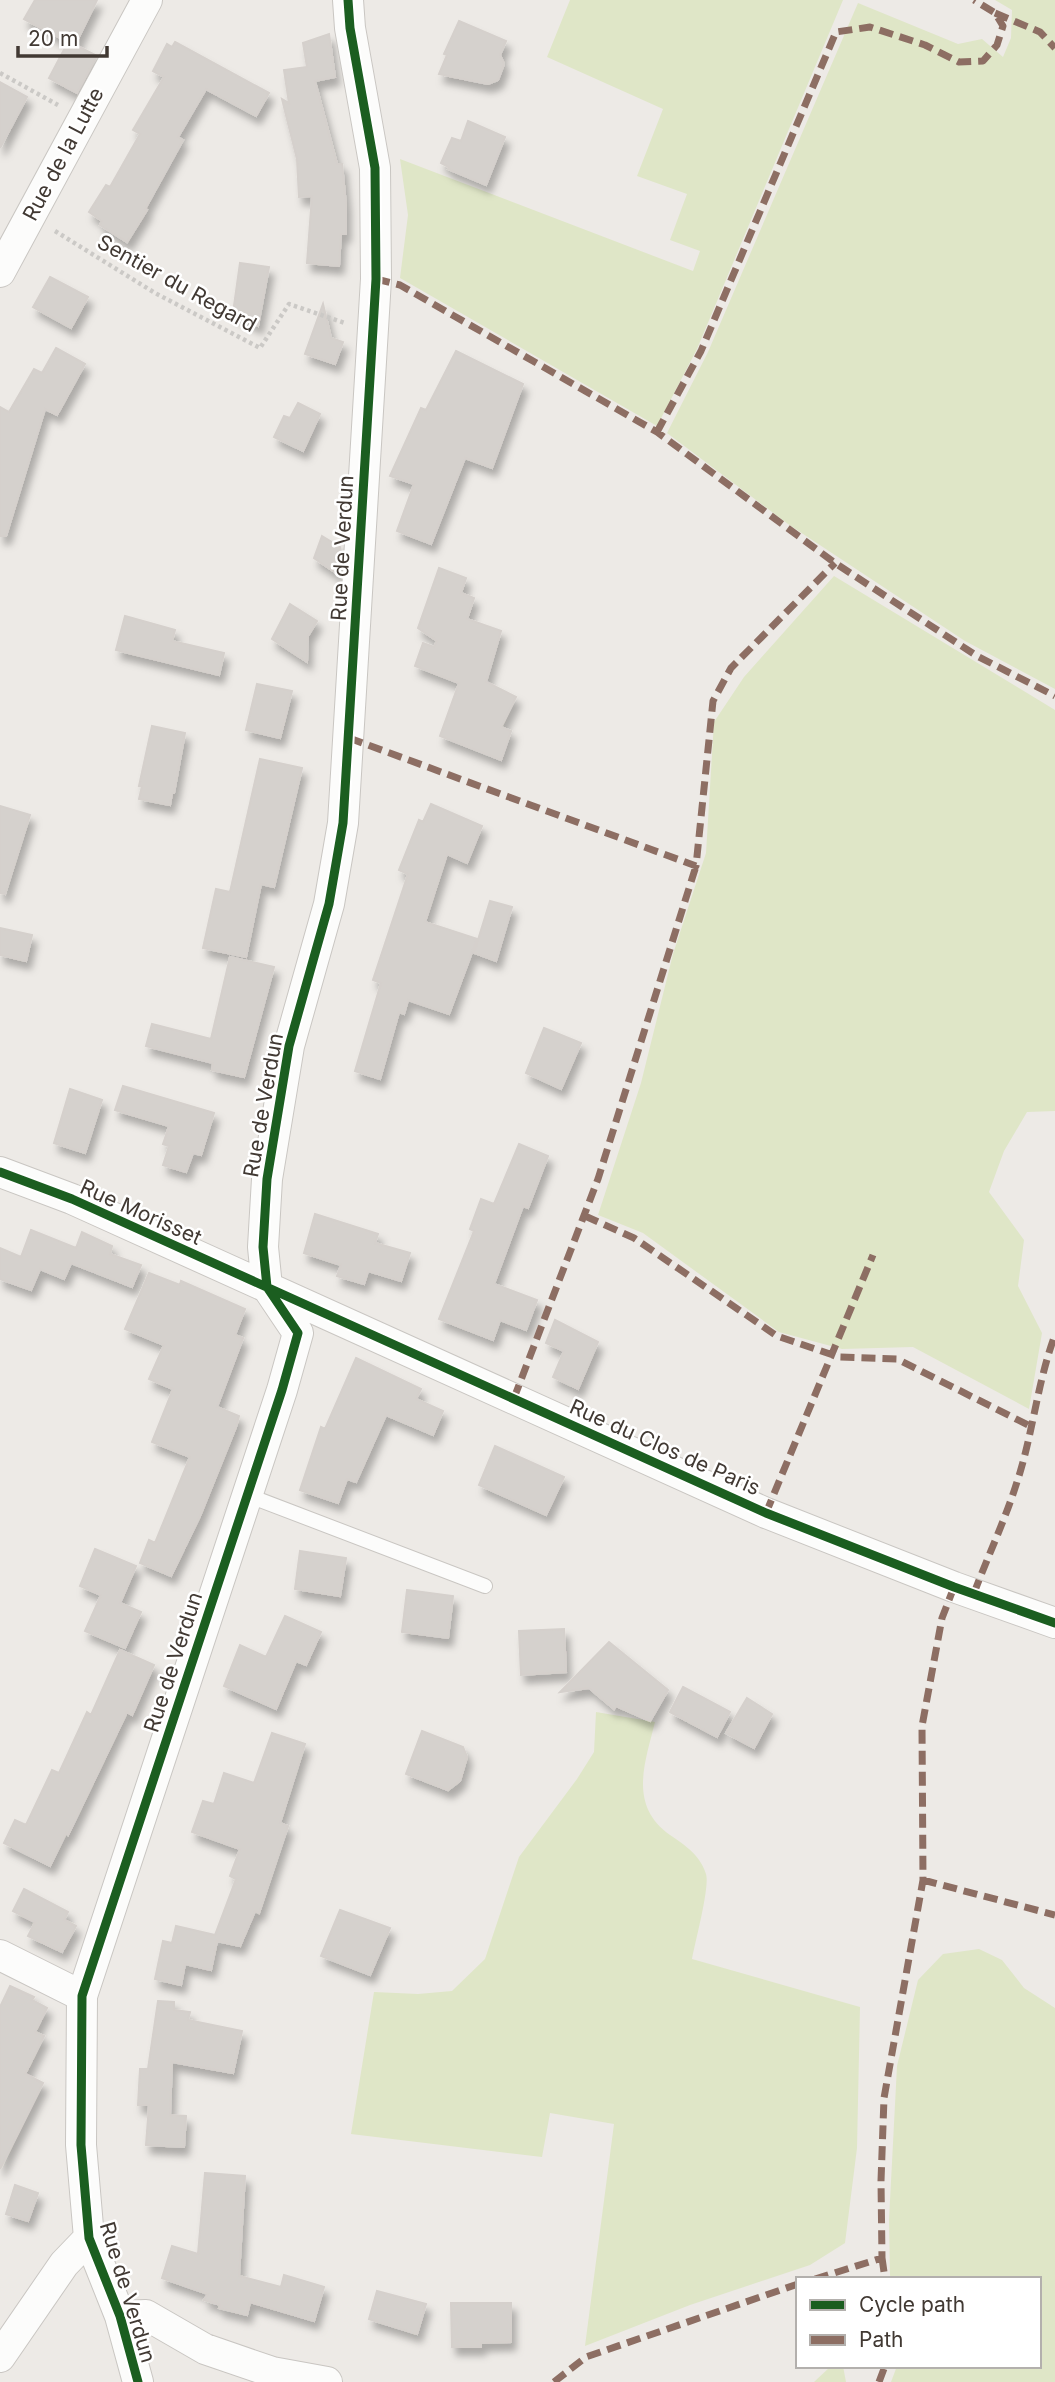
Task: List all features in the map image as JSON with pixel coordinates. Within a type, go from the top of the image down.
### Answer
[{"type":"street","name":"Rue de la Lutte","points":[[0,272],[147,0]]},
{"type":"street","name":"Rue de Verdun","points":[[138,2382],[120,2316],[89,2238],[81,2145],[82,1996],[298,1333],[267,1287],[263,1247],[270,1165],[289,1046],[329,904],[343,822],[376,279],[375,168],[350,28],[348,0]]},
{"type":"street","name":"Rue Morisset","points":[[0,1172],[72,1199],[267,1287]]},
{"type":"street","name":"Rue du Clos de Paris","points":[[267,1287],[766,1513],[954,1587],[1055,1623]]},
{"type":"street","points":[[0,1955],[82,1996]]},
{"type":"street","points":[[0,2357],[64,2264],[89,2238]]},
{"type":"street","points":[[120,2316],[146,2315],[205,2349],[272,2372],[327,2382]]},
{"type":"lane","points":[[247,1495],[485,1586]]},
{"type":"path","points":[[0,73],[83,118]]},
{"type":"green space","points":[[570,0],[843,0],[697,349],[657,426],[400,278],[408,215],[400,159],[693,271],[700,251],[670,240],[687,194],[637,176],[663,109],[547,57]]},
{"type":"green space","points":[[995,0],[1055,0],[1055,689],[965,641],[788,524],[667,433],[708,352],[858,3],[958,44],[982,39],[1003,57],[1011,38],[1012,10]]},
{"type":"green space","points":[[834,576],[1055,710],[1055,1111],[1027,1112],[1004,1151],[989,1192],[1024,1240],[1018,1286],[1042,1333],[1029,1409],[913,1347],[842,1349],[779,1332],[643,1233],[598,1215],[641,1083],[673,954],[706,853],[714,722],[744,677]]},
{"type":"green space","points":[[596,1712],[655,1722],[644,1768],[644,1797],[657,1823],[696,1856],[706,1874],[704,1902],[692,1959],[860,2007],[857,2148],[845,2243],[810,2265],[690,2305],[585,2346],[614,2124],[550,2113],[542,2157],[351,2134],[374,1992],[418,1994],[452,1991],[485,1959],[519,1857],[594,1752]]},
{"type":"green space","points":[[979,1949],[1002,1960],[1024,1988],[1055,2008],[1055,2382],[891,2382],[896,2368],[1041,2368],[1041,2277],[890,2275],[889,2220],[897,2066],[918,1980],[943,1954]]},
{"type":"green space","points":[[829,2368],[843,2368],[846,2382],[814,2382]]},
{"type":"building","points":[[35,0],[97,0],[75,45],[97,56],[77,93],[49,78],[68,42],[24,19]]},
{"type":"building","points":[[459,21],[506,41],[500,55],[504,64],[498,80],[488,84],[439,74],[447,55],[444,54]]},
{"type":"building","points":[[329,34],[335,77],[315,81],[337,164],[342,164],[346,234],[341,234],[339,266],[307,263],[312,196],[299,197],[297,159],[282,99],[289,103],[284,70],[307,67],[303,43]]},
{"type":"building","points":[[175,42],[269,93],[256,116],[206,89],[178,137],[183,140],[145,209],[147,210],[127,242],[100,225],[102,221],[89,212],[106,185],[110,187],[140,134],[133,130],[164,77],[153,71],[167,44],[172,47]]},
{"type":"building","points":[[0,82],[27,97],[0,148]]},
{"type":"building","points":[[468,121],[505,137],[486,185],[448,169],[449,167],[441,163],[452,138],[461,141]]},
{"type":"building","points":[[240,263],[269,267],[258,326],[233,313]]},
{"type":"building","points":[[50,277],[88,297],[71,328],[33,307]]},
{"type":"building","points":[[323,304],[331,338],[343,342],[335,364],[305,354]]},
{"type":"building","points":[[56,348],[85,364],[57,415],[45,409],[6,536],[0,536],[0,407],[9,412],[34,369],[42,373]]},
{"type":"building","points":[[456,351],[523,384],[492,468],[465,458],[431,544],[397,531],[414,484],[390,476],[421,408],[426,410]]},
{"type":"building","points":[[298,403],[320,414],[303,451],[274,437],[284,416],[290,418]]},
{"type":"building","points":[[322,536],[340,547],[339,575],[314,558]]},
{"type":"building","points":[[439,568],[466,578],[461,593],[474,598],[467,619],[501,631],[486,682],[516,697],[501,727],[511,731],[501,760],[440,736],[459,683],[415,666],[423,643],[434,647],[437,641],[418,628]]},
{"type":"building","points":[[290,604],[317,621],[308,636],[307,662],[272,639]]},
{"type":"building","points":[[125,616],[175,630],[172,641],[224,653],[219,675],[116,650]]},
{"type":"building","points":[[257,684],[292,691],[280,738],[246,730]]},
{"type":"building","points":[[152,726],[185,733],[170,805],[139,799],[142,786],[139,786]]},
{"type":"building","points":[[260,759],[302,768],[274,887],[261,884],[246,957],[203,948],[216,889],[230,892]]},
{"type":"building","points":[[431,804],[482,826],[467,863],[447,854],[425,922],[477,939],[449,1014],[408,1000],[404,1014],[399,1012],[380,1079],[355,1071],[381,983],[373,980],[408,874],[399,870],[419,820],[423,822]]},
{"type":"building","points":[[0,806],[30,815],[5,894],[0,893]]},
{"type":"building","points":[[490,901],[512,907],[496,961],[474,953]]},
{"type":"building","points":[[0,928],[32,935],[26,961],[0,955]]},
{"type":"building","points":[[230,957],[274,967],[244,1077],[212,1070],[213,1063],[146,1046],[152,1024],[211,1039]]},
{"type":"building","points":[[544,1028],[581,1043],[561,1089],[526,1073]]},
{"type":"building","points":[[123,1086],[214,1113],[201,1155],[193,1153],[186,1172],[163,1165],[169,1146],[163,1144],[169,1126],[115,1110]]},
{"type":"building","points":[[70,1089],[102,1100],[85,1153],[54,1143]]},
{"type":"building","points":[[519,1144],[548,1156],[528,1208],[523,1206],[494,1284],[537,1300],[526,1330],[500,1320],[493,1340],[439,1319],[474,1231],[470,1229],[481,1199],[494,1204]]},
{"type":"building","points":[[315,1214],[378,1234],[375,1243],[410,1253],[401,1281],[368,1271],[364,1284],[337,1276],[341,1265],[304,1253]]},
{"type":"building","points":[[31,1230],[76,1248],[82,1232],[112,1246],[110,1254],[141,1265],[132,1287],[71,1263],[64,1279],[40,1269],[31,1290],[0,1279],[0,1248],[21,1257]]},
{"type":"building","points":[[149,1273],[180,1285],[181,1281],[245,1309],[235,1335],[243,1338],[217,1407],[239,1416],[236,1427],[200,1516],[171,1576],[140,1563],[149,1540],[155,1543],[190,1457],[152,1442],[173,1389],[149,1379],[164,1345],[125,1329]]},
{"type":"building","points":[[555,1320],[598,1342],[578,1389],[553,1377],[564,1351],[546,1343]]},
{"type":"building","points":[[356,1358],[421,1389],[416,1399],[443,1411],[433,1435],[386,1415],[356,1482],[347,1479],[338,1503],[300,1490],[321,1427],[325,1429]]},
{"type":"building","points":[[495,1446],[564,1477],[546,1515],[479,1485]]},
{"type":"building","points":[[95,1549],[136,1566],[120,1603],[141,1612],[125,1648],[85,1631],[101,1595],[80,1586]]},
{"type":"building","points":[[300,1551],[346,1558],[340,1596],[295,1589]]},
{"type":"building","points":[[407,1590],[453,1596],[448,1638],[402,1632]]},
{"type":"building","points":[[285,1616],[321,1632],[306,1665],[296,1661],[276,1709],[224,1686],[240,1645],[266,1657]]},
{"type":"building","points":[[564,1629],[566,1672],[521,1675],[519,1631]]},
{"type":"building","points":[[609,1642],[668,1690],[650,1721],[616,1706],[614,1709],[589,1688],[560,1692]]},
{"type":"building","points":[[120,1650],[154,1665],[132,1715],[127,1712],[68,1835],[66,1833],[50,1866],[4,1843],[15,1820],[26,1825],[52,1770],[59,1773],[87,1712],[91,1715]]},
{"type":"building","points":[[683,1687],[730,1712],[717,1737],[670,1712]]},
{"type":"building","points":[[747,1698],[772,1714],[754,1748],[726,1733]]},
{"type":"building","points":[[422,1731],[463,1747],[467,1757],[460,1781],[448,1790],[406,1774]]},
{"type":"building","points":[[272,1733],[305,1744],[280,1823],[288,1826],[259,1913],[255,1911],[240,1946],[217,1941],[211,1970],[185,1964],[181,1985],[155,1979],[163,1941],[172,1943],[176,1926],[215,1935],[236,1879],[230,1876],[240,1849],[192,1832],[203,1801],[214,1804],[224,1773],[254,1783]]},
{"type":"building","points":[[24,1889],[68,1912],[64,1920],[76,1926],[62,1952],[28,1936],[35,1922],[13,1911]]},
{"type":"building","points":[[340,1910],[390,1928],[370,1975],[321,1956]]},
{"type":"building","points":[[10,1986],[34,1997],[32,2000],[47,2008],[35,2032],[44,2036],[25,2074],[43,2083],[0,2169],[0,2007]]},
{"type":"building","points":[[158,2001],[174,2002],[174,2010],[190,2012],[188,2020],[242,2031],[233,2073],[172,2062],[170,2115],[186,2116],[184,2147],[146,2145],[149,2105],[138,2105],[140,2069],[148,2069]]},
{"type":"building","points":[[205,2173],[245,2176],[239,2276],[281,2287],[284,2275],[324,2287],[314,2321],[250,2302],[247,2315],[219,2308],[220,2305],[204,2300],[208,2294],[162,2278],[172,2246],[198,2254]]},
{"type":"building","points":[[15,2185],[38,2193],[28,2221],[6,2214]]},
{"type":"building","points":[[377,2291],[426,2304],[417,2334],[369,2319]]},
{"type":"building","points":[[451,2303],[511,2303],[511,2342],[481,2343],[481,2347],[452,2347]]},
{"type":"marked path","points":[[657,432],[701,351],[836,32],[870,27],[925,45],[959,62],[983,61],[997,45],[1003,26],[995,13],[974,0]]},
{"type":"marked path","points":[[995,13],[1040,32],[1055,48]]},
{"type":"marked path","points":[[376,279],[400,285],[657,432],[835,563],[977,656],[1055,696]]},
{"type":"marked path","points":[[349,738],[696,866],[713,701],[731,668],[835,563]]},
{"type":"marked path","points":[[514,1398],[598,1179],[696,866]]},
{"type":"marked path","points":[[585,1216],[634,1238],[777,1336],[839,1357],[897,1359],[1032,1427]]},
{"type":"marked path","points":[[766,1513],[873,1255]]},
{"type":"marked path","points":[[974,1593],[1017,1482],[1055,1335]]},
{"type":"marked path","points":[[821,2277],[882,2258],[884,2098],[923,1880],[922,1726],[942,1618],[954,1587]]},
{"type":"marked path","points":[[923,1880],[1055,1915]]},
{"type":"marked path","points":[[882,2258],[885,2277]]},
{"type":"marked path","points":[[554,2382],[586,2357],[796,2285]]},
{"type":"marked path","points":[[879,2382],[884,2368]]},
{"type":"cycle path","points":[[138,2382],[120,2316],[89,2238],[81,2145],[82,1996],[282,1390],[298,1333],[267,1287],[263,1247],[267,1179],[289,1046],[329,904],[343,823],[376,279],[375,168],[350,28],[348,0]]},
{"type":"cycle path","points":[[0,1172],[72,1199],[766,1513],[954,1587],[1055,1623]]}]
